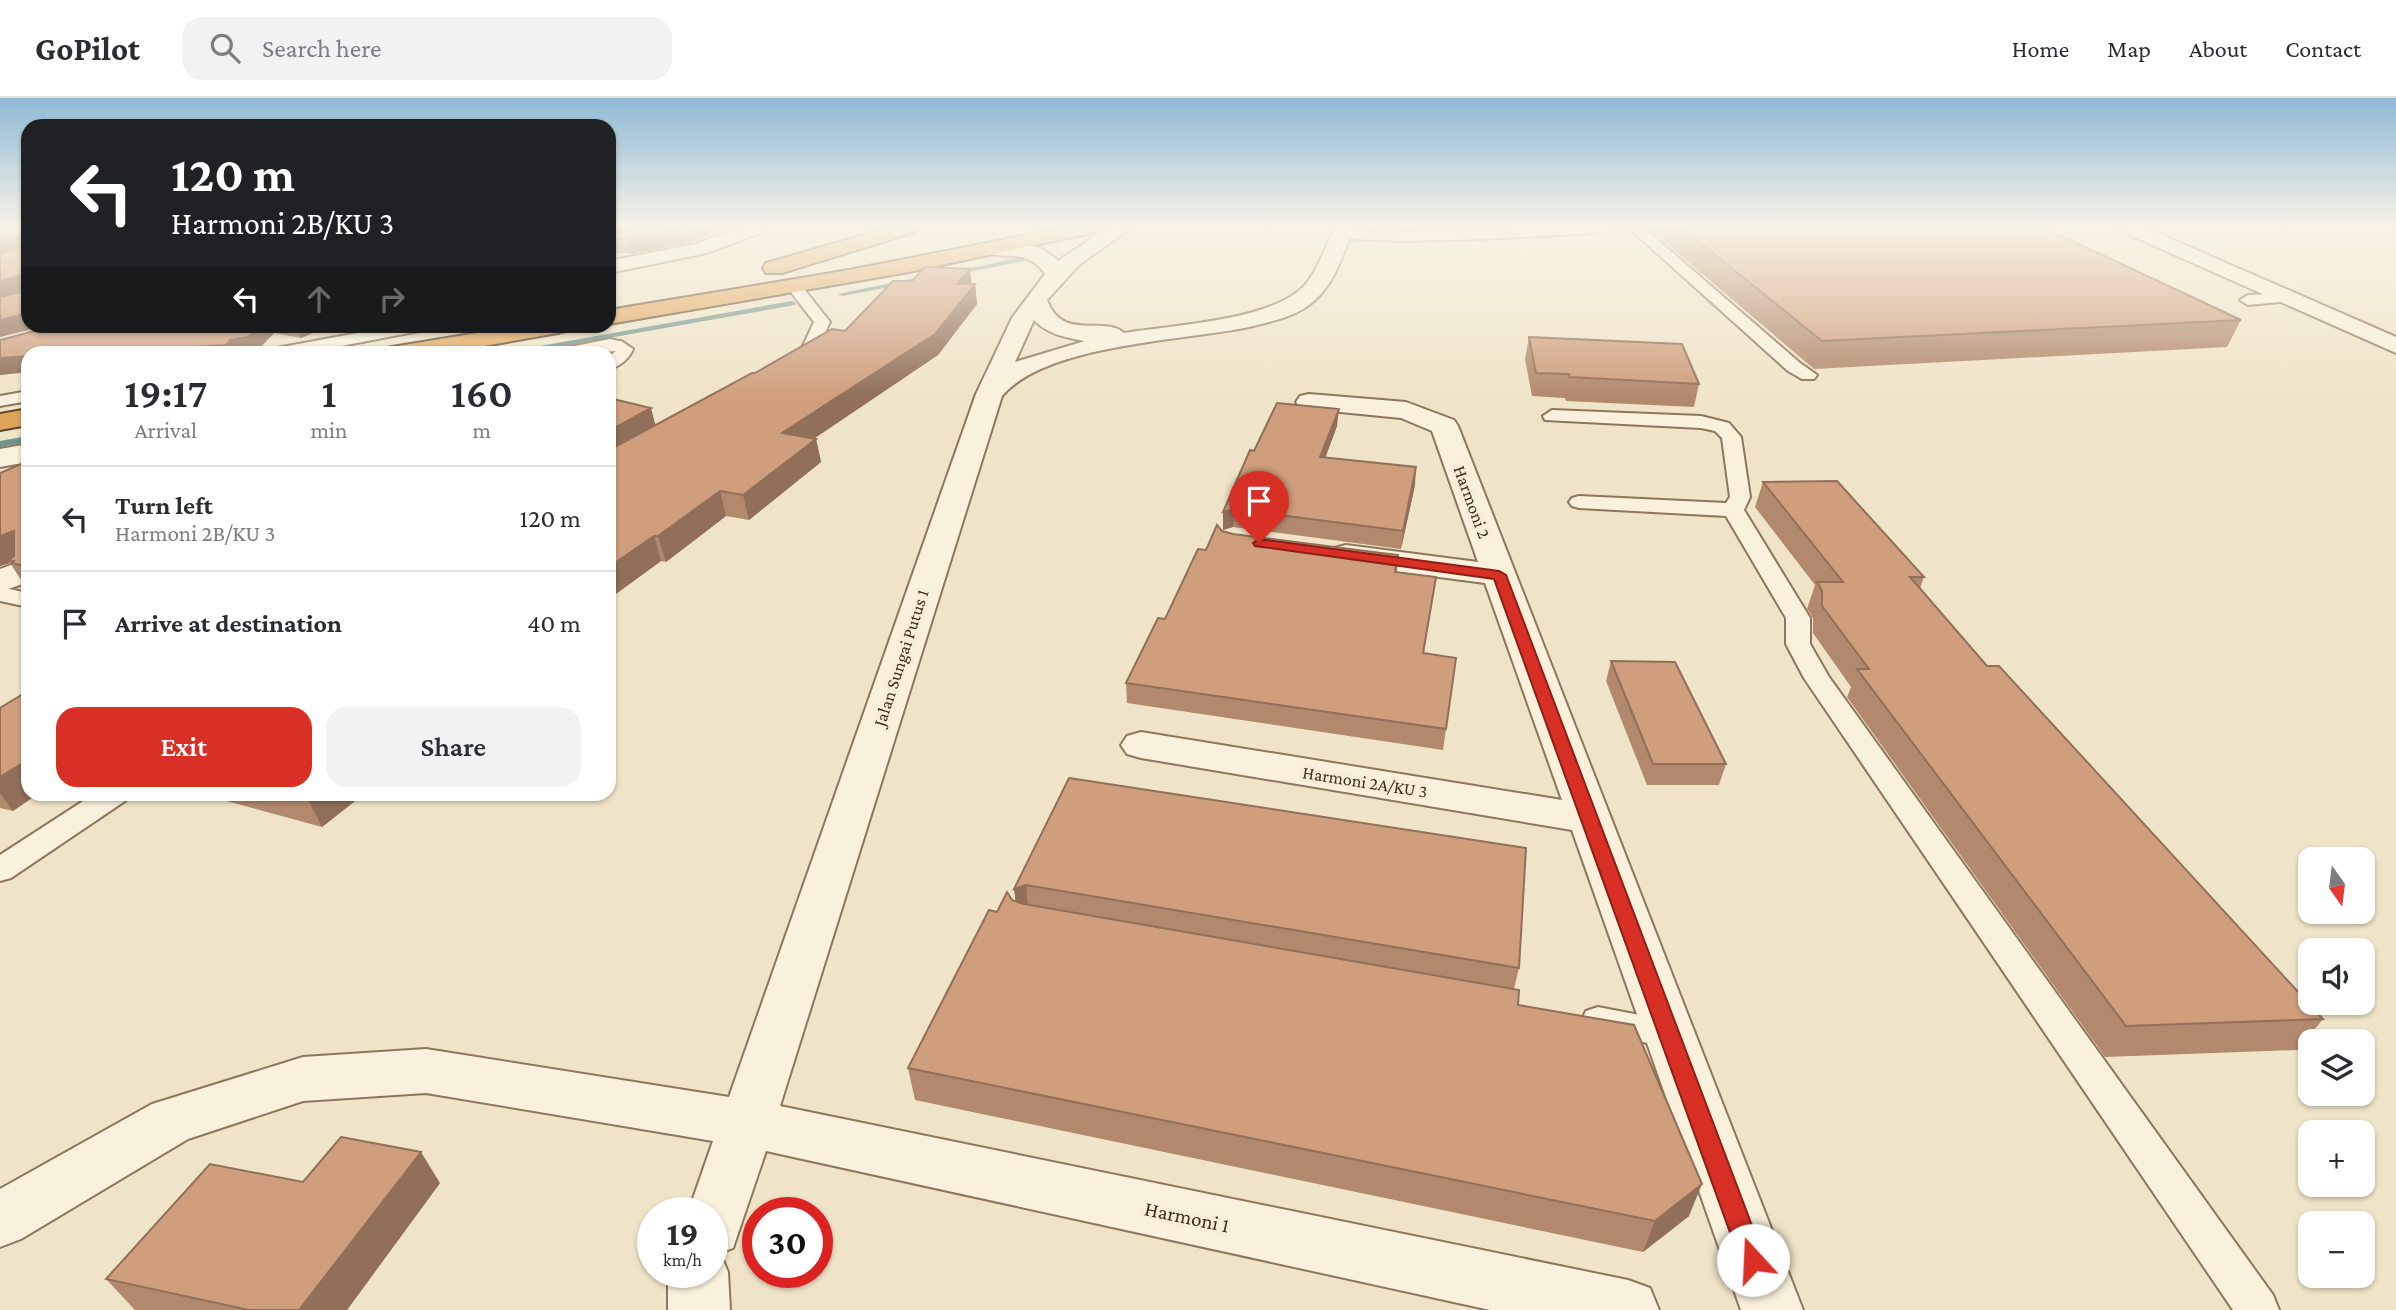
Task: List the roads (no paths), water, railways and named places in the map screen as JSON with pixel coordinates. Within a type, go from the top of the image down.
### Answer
[{"type":"highway","points":[[616,306],[713,285]]},
{"type":"highway","points":[[616,316],[806,285]]},
{"type":"highway","points":[[475,339],[502,333]]},
{"type":"highway","points":[[436,346],[513,333]]},
{"type":"highway","points":[[0,422],[21,418]]},
{"type":"street","name":"Jalan Sungai Putus 1","points":[[722,1197],[989,394],[1010,339],[1046,285]]},
{"type":"street","points":[[989,394],[1004,379],[1025,367],[1131,340],[1189,331],[1271,313],[1301,300],[1317,285]]},
{"type":"street","points":[[2262,285],[2396,346]]},
{"type":"street","points":[[2269,285],[2396,337]]},
{"type":"street","points":[[1035,299],[1041,317],[1056,327],[1076,332],[1132,335],[1189,331]]},
{"type":"street","name":"Harmoni 2","points":[[1309,402],[1406,410],[1444,426],[1772,1310]]},
{"type":"street","points":[[0,458],[21,454]]},
{"type":"street","points":[[1313,550],[1499,575]]},
{"type":"street","points":[[0,582],[21,572]]},
{"type":"street","name":"Harmoni 2A/KU 3","points":[[1141,746],[1590,819]]},
{"type":"street","name":"Harmoni 1","points":[[0,1220],[171,1121],[303,1079],[426,1071],[746,1123],[1628,1310]]},
{"type":"street","points":[[698,1288],[699,1310]]},
{"type":"lane","points":[[1700,285],[1794,367],[1808,375]]},
{"type":"lane","points":[[772,375],[807,355],[822,322],[795,287]]},
{"type":"lane","points":[[2248,300],[2287,298]]},
{"type":"lane","points":[[313,346],[382,333]]},
{"type":"lane","points":[[0,401],[21,397]]},
{"type":"lane","points":[[1552,416],[1701,422],[1722,427],[1731,437],[1740,497],[1733,510]]},
{"type":"lane","points":[[1578,502],[1733,510]]},
{"type":"lane","points":[[1733,510],[1798,618],[1798,644],[1817,678],[2258,1310]]},
{"type":"lane","points":[[0,594],[21,598]]},
{"type":"lane","points":[[0,870],[104,801]]},
{"type":"lane","points":[[1574,1017],[1669,1033]]},
{"type":"waterway","points":[[842,294],[891,285]]},
{"type":"waterway","points":[[546,346],[792,303]]},
{"type":"waterway","points":[[0,444],[21,440]]}]
